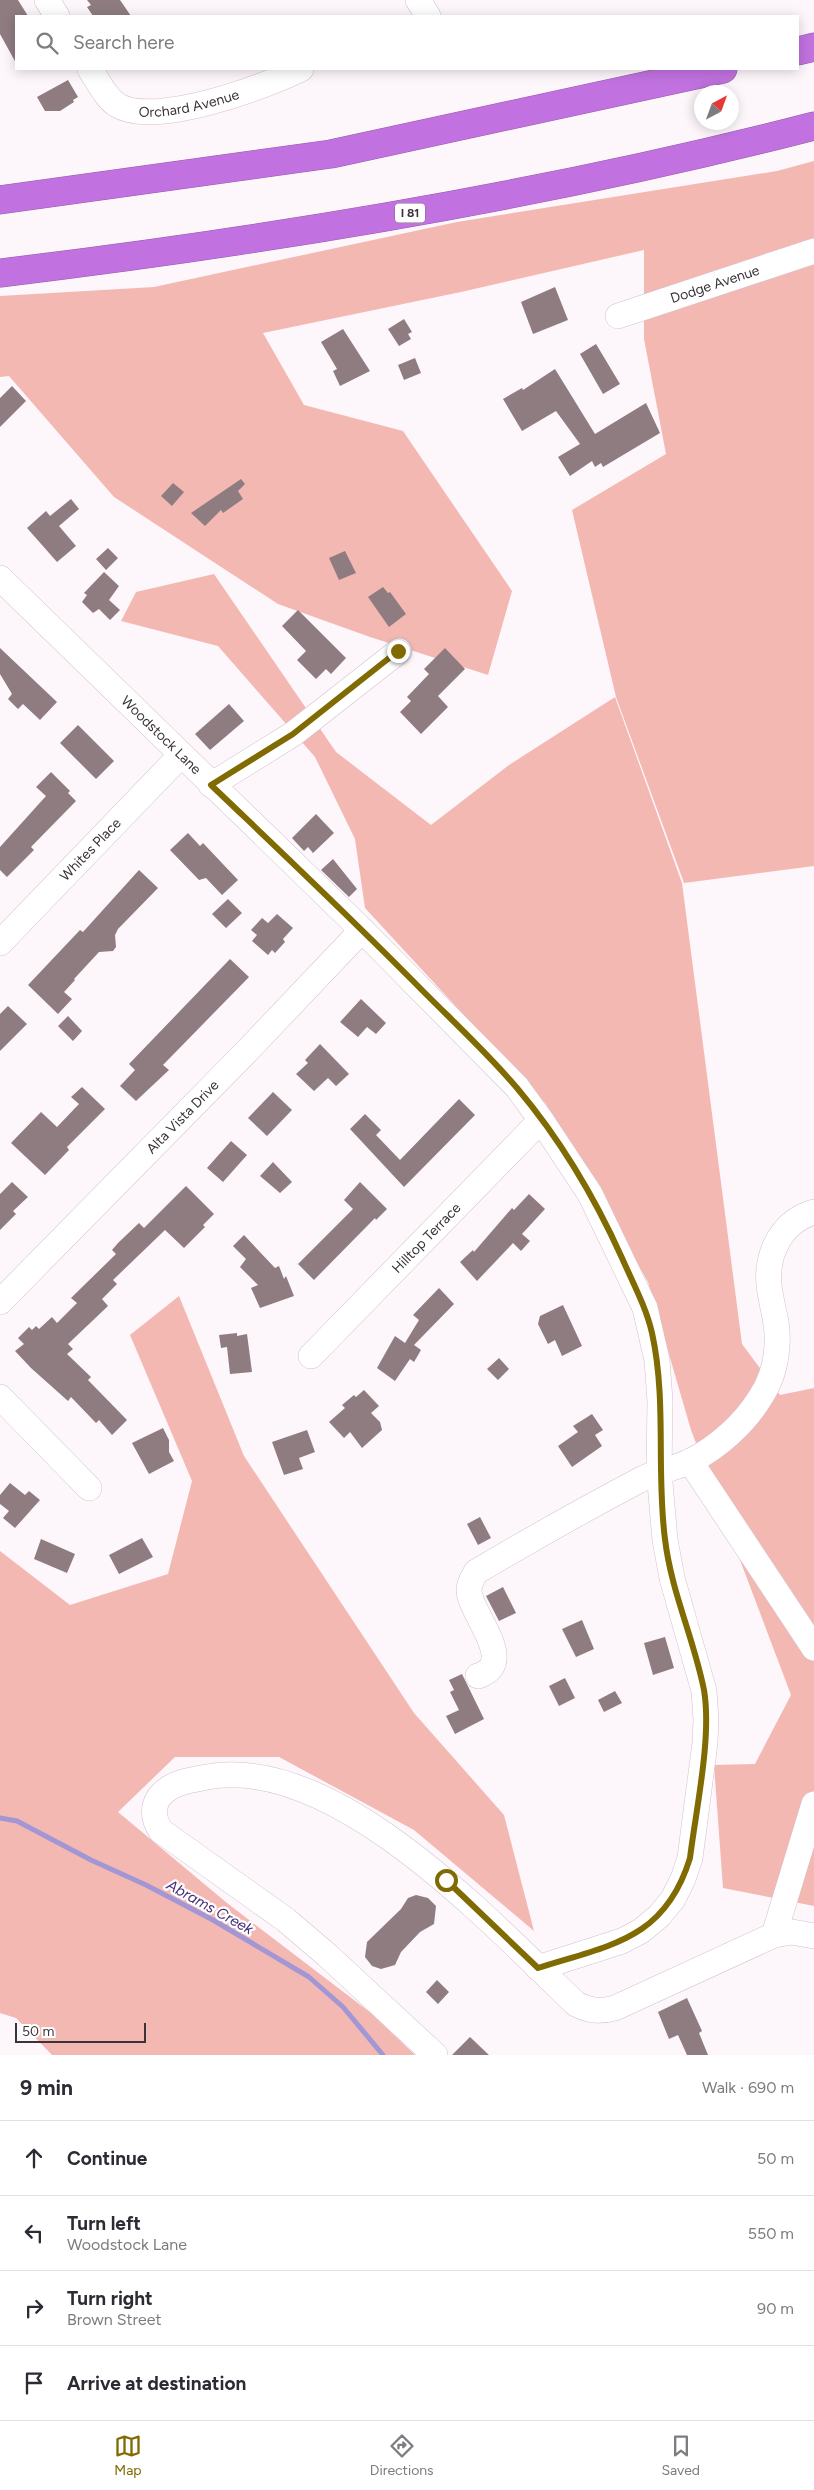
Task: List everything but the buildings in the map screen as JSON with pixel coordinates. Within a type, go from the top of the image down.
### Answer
[{"type":"highway","points":[[799,51],[814,47]]},
{"type":"highway","points":[[0,200],[332,154],[718,70]]},
{"type":"highway","name":"I 81","points":[[0,272],[150,254],[424,211],[611,174],[814,126]]},
{"type":"street","points":[[47,0],[56,15]]},
{"type":"street","name":"Orchard Avenue","points":[[91,70],[110,100],[119,106],[130,111],[159,111],[239,94],[299,70]]},
{"type":"street","name":"Dodge Avenue","points":[[618,316],[814,252]]},
{"type":"street","name":"Woodstock Lane","points":[[0,578],[362,930],[517,1088],[541,1120],[590,1194],[645,1308],[657,1360],[660,1401],[660,1471],[665,1540],[672,1578],[704,1691],[705,1743],[690,1858],[683,1879],[673,1899],[659,1916],[641,1931],[622,1941],[538,1968]]},
{"type":"street","points":[[211,785],[293,734],[398,651]]},
{"type":"street","name":"Whites Place","points":[[0,943],[181,755]]},
{"type":"street","name":"Alta Vista Drive","points":[[0,1302],[362,930]]},
{"type":"street","name":"Hilltop Terrace","points":[[311,1356],[541,1120]]},
{"type":"street","points":[[478,1676],[490,1669],[494,1660],[494,1651],[470,1598],[471,1580],[476,1572],[546,1530],[660,1471],[690,1461],[717,1444],[736,1428],[765,1391],[774,1373],[778,1344],[777,1325],[769,1285],[769,1266],[774,1248],[782,1232],[791,1222],[802,1215],[814,1212]]},
{"type":"street","points":[[0,1398],[89,1488]]},
{"type":"street","points":[[690,1461],[814,1648]]},
{"type":"street","points":[[434,2055],[327,1955],[286,1920],[161,1832],[155,1823],[154,1815],[155,1805],[161,1794],[170,1787],[188,1781],[215,1776],[242,1775],[264,1778],[296,1787],[339,1807],[378,1830],[446,1880],[576,2004],[587,2010],[602,2012],[615,2008],[774,1935],[792,1932],[814,1936]]},
{"type":"street","points":[[774,1935],[814,1804]]},
{"type":"shaded area","points":[[814,161],[814,866],[684,883],[616,697],[572,510],[666,454],[644,339],[644,250],[461,292],[263,333],[304,405],[403,431],[512,591],[488,675],[370,637],[278,604],[114,497],[9,376],[0,377],[0,296],[154,287],[457,222],[777,171]]},
{"type":"shaded area","points":[[214,574],[336,752],[431,825],[509,765],[615,697],[682,883],[742,1344],[780,1395],[814,1388],[814,1906],[723,1888],[714,1765],[755,1764],[791,1695],[691,1430],[648,1282],[546,1104],[365,908],[355,839],[315,757],[218,646],[121,621],[136,592]]},
{"type":"shaded area","points":[[179,1296],[244,1456],[414,1713],[504,1815],[534,1931],[414,1830],[279,1757],[175,1757],[118,1812],[227,1903],[371,2013],[415,2055],[52,2055],[16,2018],[0,2013],[0,1551],[70,1605],[168,1574],[192,1481],[130,1335]]},
{"type":"waterway","name":"Abrams Creek","points":[[0,1818],[17,1821],[91,1860],[146,1885],[213,1920],[309,1977],[343,2007],[383,2055]]},
{"type":"route","points":[[398,651],[293,734],[211,785],[362,930],[517,1088],[541,1120],[590,1194],[608,1228],[645,1308],[652,1331],[657,1360],[660,1401],[660,1471],[665,1540],[672,1578],[704,1691],[706,1720],[705,1743],[690,1858],[683,1879],[673,1899],[659,1916],[641,1931],[622,1941],[538,1968],[446,1880]]}]
